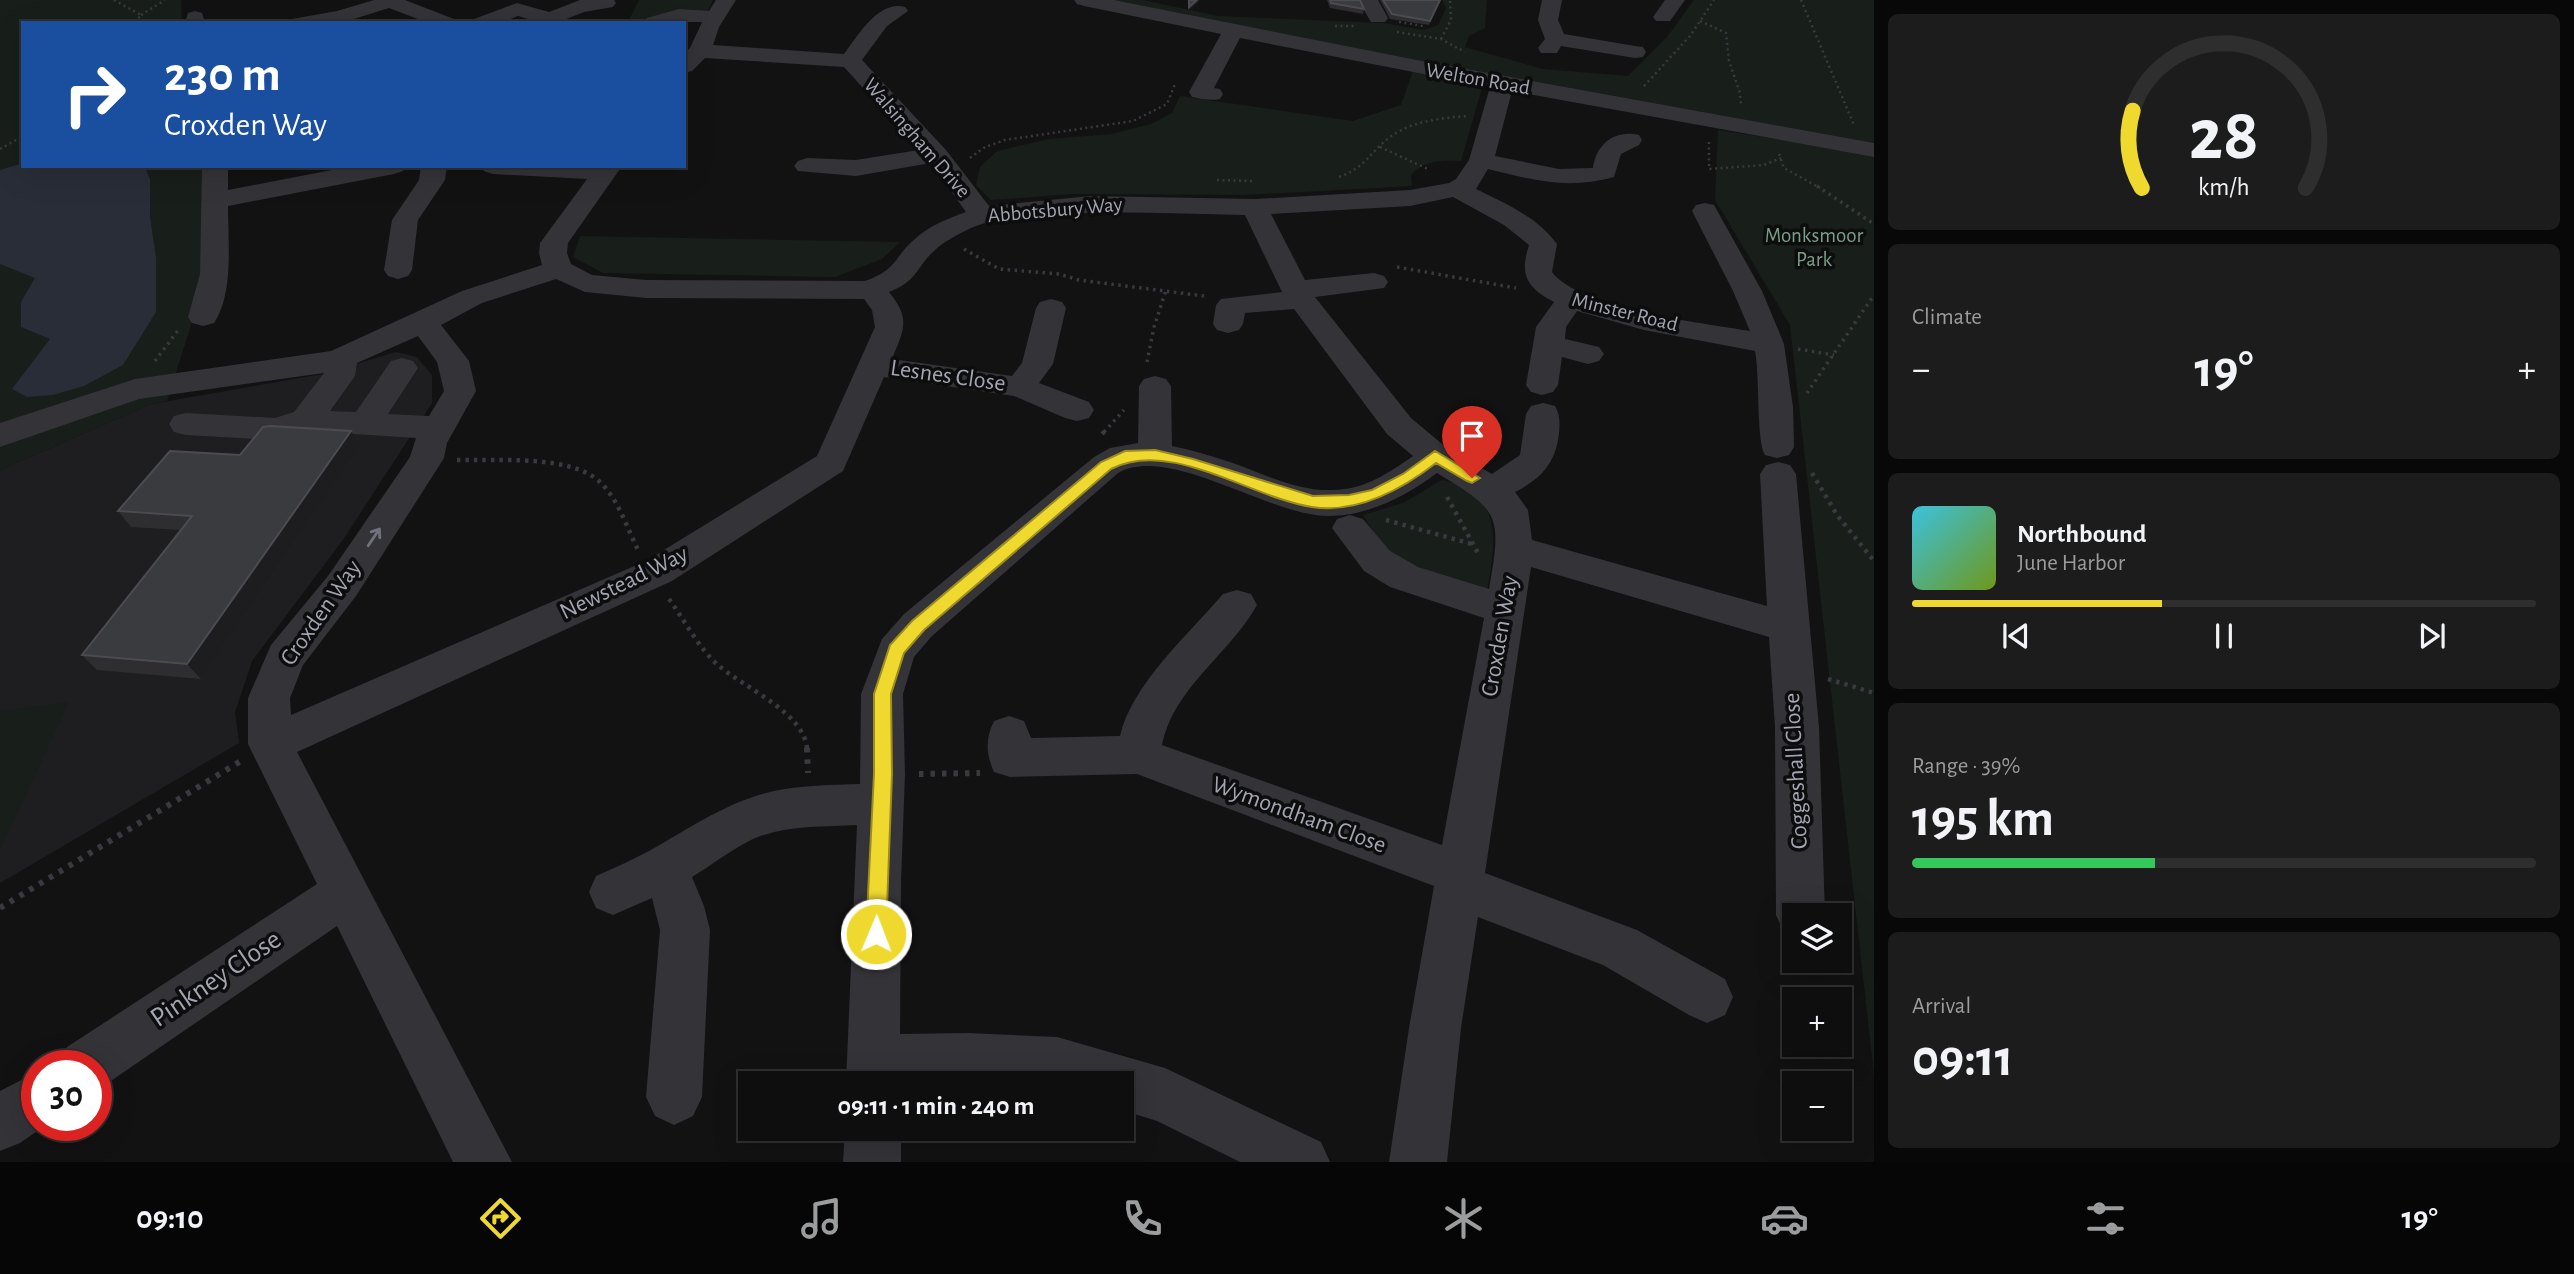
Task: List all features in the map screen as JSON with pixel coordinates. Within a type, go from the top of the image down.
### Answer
[{"type":"street","name":"Welton Road","points":[[1084,0],[1233,32],[1768,132],[1866,141]]},
{"type":"street","points":[[1552,0],[1548,20],[1553,43],[1635,52]]},
{"type":"street","points":[[315,21],[339,18],[393,1],[442,21]]},
{"type":"street","points":[[485,21],[512,7],[553,21],[580,6],[606,3]]},
{"type":"street","points":[[658,21],[721,8]]},
{"type":"street","points":[[686,64],[700,51],[721,8]]},
{"type":"street","name":"Walsingham Drive","points":[[850,61],[880,22],[898,11]]},
{"type":"street","points":[[1212,94],[1200,92],[1233,32]]},
{"type":"street","name":"Walsingham Drive","points":[[700,51],[850,61],[937,155],[964,187],[982,215]]},
{"type":"street","points":[[1462,187],[1480,160],[1503,83]]},
{"type":"street","points":[[1480,160],[1539,172],[1591,177],[1605,172],[1608,152],[1616,143],[1630,140]]},
{"type":"street","points":[[807,166],[856,168],[937,155]]},
{"type":"street","points":[[203,317],[213,286],[215,168]]},
{"type":"street","points":[[216,210],[386,168]]},
{"type":"street","points":[[398,270],[405,220],[432,180],[434,168]]},
{"type":"street","points":[[550,168],[607,170]]},
{"type":"street","points":[[0,436],[135,389],[328,361],[423,322],[472,297],[558,270],[554,243],[607,170]]},
{"type":"street","name":"Abbotsbury Way","points":[[558,270],[585,283],[646,289],[834,293],[872,289],[890,282],[906,270],[925,244],[939,234],[982,215],[1031,208],[1258,195],[1410,198],[1462,187]]},
{"type":"street","name":"Minster Road","points":[[1462,187],[1535,234],[1543,244],[1538,262],[1539,275],[1559,294],[1613,314],[1769,344]]},
{"type":"street","name":"Croxden Way","points":[[1258,195],[1266,234],[1299,295],[1399,426],[1431,459],[1491,489],[1510,510],[1515,549],[1435,1028],[1418,1162]]},
{"type":"street","points":[[1705,211],[1752,297],[1791,403]]},
{"type":"street","points":[[1222,311],[1231,305],[1299,295],[1382,275]]},
{"type":"street","name":"Newstead Way","points":[[270,744],[659,570],[831,463],[890,327],[887,309],[872,289]]},
{"type":"street","points":[[1491,489],[1529,471],[1542,447],[1548,344],[1559,294]]},
{"type":"street","name":"Croxden Way","points":[[423,322],[453,361],[460,391],[430,443],[427,458],[342,586],[285,657],[269,698],[270,744],[483,1162]]},
{"type":"street","name":"Lesnes Close","points":[[1020,387],[1037,364],[1047,322]]},
{"type":"street","points":[[1548,344],[1588,354]]},
{"type":"street","points":[[306,421],[339,376],[328,361]]},
{"type":"street","name":"Lesnes Close","points":[[875,366],[1020,387],[1077,410]]},
{"type":"street","points":[[364,425],[402,368]]},
{"type":"street","points":[[1140,455],[1155,386]]},
{"type":"street","name":"Coggeshall Close","points":[[1791,403],[1783,568],[1797,727],[1801,903]]},
{"type":"street","points":[[186,424],[275,429],[306,421],[440,428]]},
{"type":"street","points":[[874,1071],[882,694],[896,650],[918,625],[1106,465],[1140,455],[1188,462],[1349,514],[1377,561],[1404,577],[1505,605]]},
{"type":"street","points":[[1349,514],[1376,494],[1408,477],[1431,459]]},
{"type":"street","points":[[1515,549],[1787,627]]},
{"type":"street","points":[[1138,755],[1145,721],[1163,693],[1237,605]]},
{"type":"street","name":"Wymondham Close","points":[[1009,734],[1010,758],[1138,755],[1459,880],[1619,947],[1707,997]]},
{"type":"street","points":[[613,892],[664,868],[739,823],[773,811],[881,804]]},
{"type":"street","points":[[664,868],[680,906],[685,930],[674,1097]]},
{"type":"street","name":"Pinkney Close","points":[[110,1050],[346,892]]},
{"type":"street","points":[[882,1071],[968,1060],[1056,1063],[1082,1071]]},
{"type":"street","points":[[1134,1087],[1165,1096],[1301,1162]]},
{"type":"street","points":[[0,1123],[21,1109]]},
{"type":"street","points":[[872,1162],[873,1141]]},
{"type":"path","points":[[114,0],[141,15]]},
{"type":"path","points":[[136,21],[165,0]]},
{"type":"path","points":[[1441,39],[1451,20],[1450,0]]},
{"type":"path","points":[[1639,91],[1665,65],[1714,0]]},
{"type":"path","points":[[1801,0],[1866,141]]},
{"type":"path","points":[[1700,21],[1726,33],[1730,61],[1742,103],[1734,109]]},
{"type":"path","points":[[964,187],[961,169],[975,152],[1012,138],[1107,127],[1145,117],[1167,104],[1184,64],[1207,26]]},
{"type":"path","points":[[1328,180],[1360,170],[1393,135],[1430,120],[1449,116],[1493,117]]},
{"type":"path","points":[[1768,132],[1784,168],[1840,199],[1874,224]]},
{"type":"path","points":[[0,149],[21,137]]},
{"type":"path","points":[[1709,141],[1709,169],[1764,165],[1781,158]]},
{"type":"path","points":[[1380,147],[1462,187]]},
{"type":"path","points":[[1215,181],[1237,179],[1258,195]]},
{"type":"path","points":[[939,234],[999,269],[1059,274],[1079,280],[1166,289],[1222,311]]},
{"type":"path","points":[[1382,275],[1402,267],[1508,289],[1559,294]]},
{"type":"path","points":[[1155,386],[1147,359],[1166,289]]},
{"type":"path","points":[[1791,403],[1808,389],[1835,355],[1874,295]]},
{"type":"path","points":[[1077,410],[1075,421],[1115,446],[1140,455]]},
{"type":"path","points":[[1431,459],[1484,563],[1482,594],[1505,605]]},
{"type":"path","points":[[1788,463],[1837,515],[1874,561]]},
{"type":"path","points":[[1349,514],[1371,515],[1473,544]]},
{"type":"path","points":[[0,908],[270,744]]},
{"type":"shaded area","points":[[21,164],[21,168],[145,168],[150,179],[150,217],[156,258],[156,312],[123,365],[84,386],[53,395],[27,397],[12,389],[50,339],[21,327],[21,302],[35,278],[0,264],[0,170]]},
{"type":"shaded area","points":[[396,352],[417,357],[432,375],[432,403],[345,537],[252,661],[235,712],[239,743],[0,883],[0,470],[151,404],[323,374]]},
{"type":"green space","points":[[0,0],[181,0],[182,21],[21,21],[21,168],[205,168],[204,284],[167,401],[151,404],[0,470]]},
{"type":"green space","points":[[639,0],[713,0],[707,14],[624,21],[629,20]]},
{"type":"green space","points":[[1114,0],[1143,0],[1218,16],[1384,23],[1424,30],[1438,25],[1446,8],[1442,0],[1487,0],[1485,28],[1469,36],[1465,47],[1543,69],[1628,76],[1667,37],[1694,0],[1874,0],[1874,143],[1394,56]]},
{"type":"green space","points":[[1413,71],[1464,81],[1482,88],[1461,161],[1440,161],[1422,166],[1411,175],[1412,186],[1245,195],[1071,194],[991,200],[976,185],[980,167],[997,151],[1049,139],[1111,134],[1151,124],[1172,113],[1180,96],[1353,121],[1401,105]]},
{"type":"green space","name":"Monksmoor Park","points":[[1718,130],[1874,154],[1874,1075],[1790,325],[1715,200]]},
{"type":"green space","points":[[580,236],[900,242],[882,259],[835,277],[603,273],[573,257]]},
{"type":"green space","points":[[1442,480],[1462,486],[1486,508],[1493,538],[1487,591],[1407,565],[1383,548],[1363,515],[1403,503]]},
{"type":"green space","points":[[69,702],[0,850],[0,711]]},
{"type":"building","points":[[1330,0],[1360,0],[1364,9],[1331,3]]},
{"type":"building","points":[[1383,0],[1440,0],[1430,21],[1392,14]]},
{"type":"building","points":[[263,427],[351,431],[187,664],[82,655],[192,516],[118,511],[170,451],[240,455]]},
{"type":"route","points":[[876,934],[883,774],[882,694],[896,650],[918,625],[1106,465],[1125,456],[1155,454],[1313,502],[1349,500],[1376,494],[1408,477],[1435,456],[1472,478]]}]
